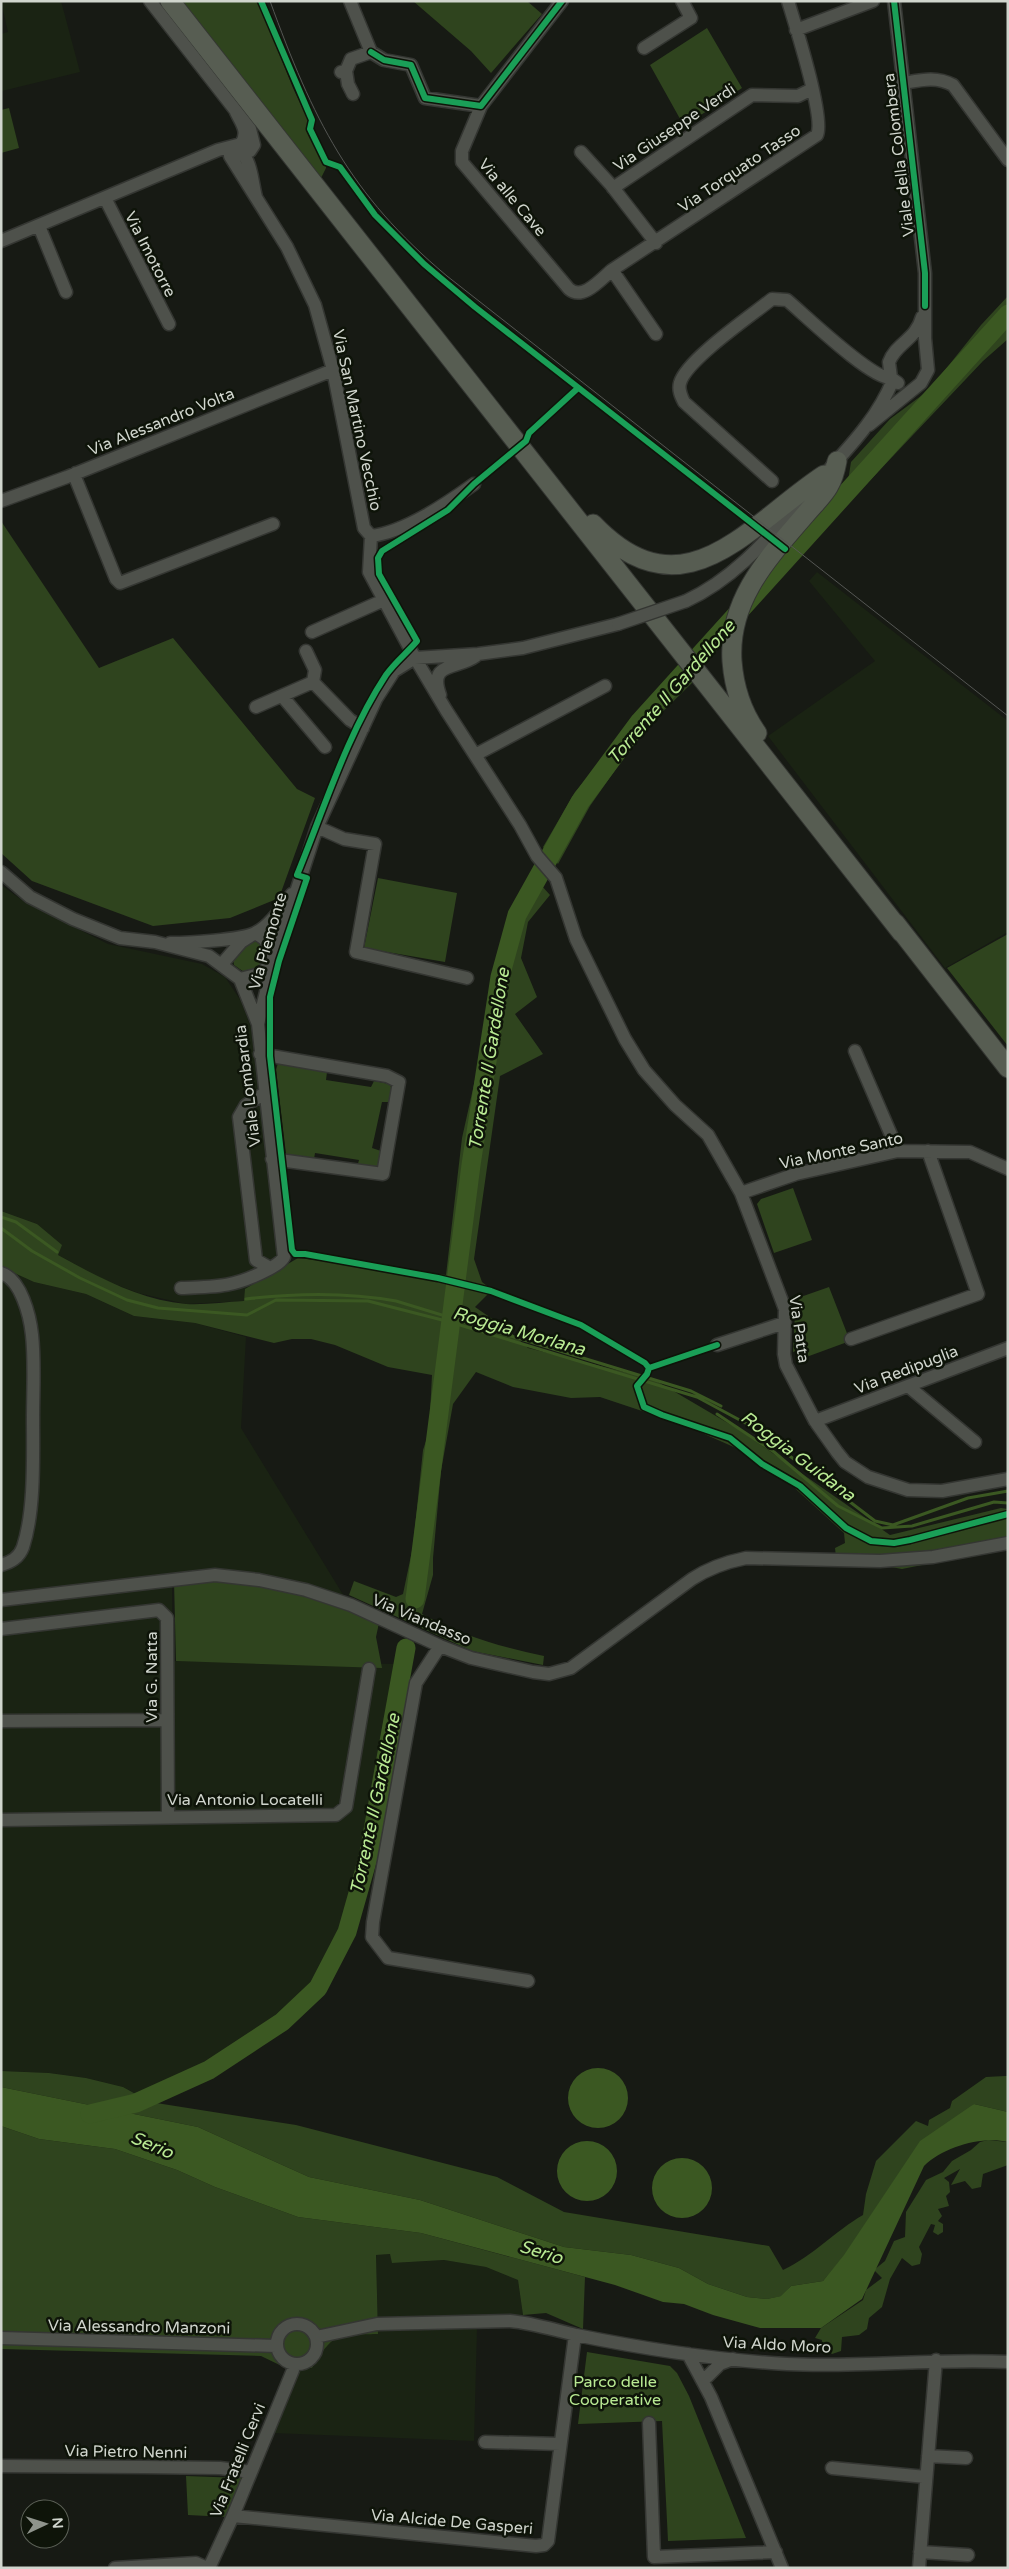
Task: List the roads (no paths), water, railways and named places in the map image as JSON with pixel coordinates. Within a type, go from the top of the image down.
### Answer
[{"type":"highway","points":[[170,1],[1008,1068]]},
{"type":"highway","points":[[526,455],[553,475],[609,540],[626,553],[659,564],[680,564],[700,560],[719,552],[742,539],[766,521],[793,495],[824,475]]},
{"type":"highway","points":[[837,461],[833,482],[762,567],[741,604],[732,641],[736,685],[753,727],[902,933]]},
{"type":"street","points":[[150,1],[254,137],[254,145],[250,151],[245,153],[230,151]]},
{"type":"street","points":[[350,1],[371,52],[384,60],[411,65],[425,98],[481,106],[562,1]]},
{"type":"street","points":[[644,48],[691,18],[682,1]]},
{"type":"street","name":"Via Torquato Tasso","points":[[581,293],[612,270],[656,243],[817,135],[819,124],[812,89],[788,1]]},
{"type":"street","points":[[796,30],[873,1]]},
{"type":"street","name":"Viale della Colombera","points":[[868,424],[925,378],[928,370],[924,306],[926,273],[894,1]]},
{"type":"street","points":[[353,94],[344,71],[351,59],[371,52]]},
{"type":"street","points":[[903,83],[932,78],[943,80],[953,85],[1008,160]]},
{"type":"street","name":"Via Giuseppe Verdi","points":[[613,188],[752,95],[798,96],[812,89]]},
{"type":"street","name":"Via alle Cave","points":[[481,106],[462,152],[462,162],[569,288],[574,293],[581,293]]},
{"type":"street","points":[[230,151],[240,144],[245,137],[245,130],[236,112]]},
{"type":"street","name":"Via Imotorre","points":[[1,241],[203,157],[230,151]]},
{"type":"street","name":"Via San Martino Vecchio","points":[[230,151],[241,177],[256,197],[287,247],[307,287],[322,326],[364,528],[371,536],[369,572],[415,658],[446,710],[537,856],[556,878],[576,939],[624,1039],[644,1070],[676,1105],[708,1135],[741,1194]]},
{"type":"street","name":"Via Giuseppe Verdi","points":[[581,152],[613,188],[656,243]]},
{"type":"street","name":"Via San Martino Vecchio","points":[[245,153],[256,197]]},
{"type":"street","name":"Via Imotorre","points":[[105,198],[169,324]]},
{"type":"street","points":[[39,226],[66,292]]},
{"type":"street","points":[[612,270],[656,334]]},
{"type":"street","points":[[772,481],[684,402],[680,393],[680,383],[684,374],[725,335],[772,299],[780,298],[787,300],[858,361],[882,378],[892,379],[902,386],[914,386]]},
{"type":"street","name":"Viale della Colombera","points":[[415,658],[478,654],[523,648],[618,624],[686,601],[716,586],[743,564],[837,461],[868,424],[885,400],[892,379],[888,370],[896,352],[920,324],[924,306]]},
{"type":"street","points":[[858,361],[874,364],[896,352],[917,348],[927,360]]},
{"type":"street","name":"Via Alessandro Volta","points":[[1,501],[76,473],[332,370]]},
{"type":"street","points":[[76,473],[75,478],[116,579],[120,583],[126,583],[273,524]]},
{"type":"street","points":[[371,536],[396,530],[455,498],[474,484]]},
{"type":"street","points":[[312,632],[384,600]]},
{"type":"street","points":[[306,651],[315,670],[313,682]]},
{"type":"street","name":"Viale della Colombera","points":[[446,710],[438,689],[439,673],[446,667],[463,664],[478,654]]},
{"type":"street","name":"Via Piemonte","points":[[258,1024],[274,960],[317,827],[387,680],[404,663],[415,658]]},
{"type":"street","points":[[256,707],[313,682]]},
{"type":"street","points":[[313,682],[350,720],[363,728]]},
{"type":"street","points":[[475,755],[605,686]]},
{"type":"street","points":[[282,696],[325,747]]},
{"type":"street","points":[[317,827],[344,839],[375,844],[356,952],[467,978]]},
{"type":"street","name":"Viale Lombardia","points":[[1,872],[30,897],[73,919],[120,938],[155,942],[209,956],[240,979],[258,1024],[284,1251],[280,1262],[243,1282],[219,1287],[181,1288]]},
{"type":"street","name":"Via Piemonte","points":[[222,964],[241,942],[255,934],[274,916],[297,888]]},
{"type":"street","name":"Via Piemonte","points":[[155,942],[208,941],[255,934],[268,942],[274,960]]},
{"type":"street","name":"Via Piemonte","points":[[240,979],[260,974],[274,960]]},
{"type":"street","points":[[855,1051],[898,1151]]},
{"type":"street","points":[[260,1054],[387,1076],[400,1082],[383,1174],[272,1159]]},
{"type":"street","points":[[265,1093],[246,1105],[240,1117],[256,1260],[260,1265],[270,1268]]},
{"type":"street","name":"Via Monte Santo","points":[[741,1194],[796,1174],[898,1151],[970,1152],[1008,1169]]},
{"type":"street","points":[[851,1339],[978,1294],[928,1151]]},
{"type":"street","name":"Via Patta","points":[[741,1194],[785,1309],[786,1365],[816,1421],[845,1462],[855,1469],[890,1485],[908,1490],[942,1491],[1008,1479]]},
{"type":"street","points":[[1,1273],[7,1274],[18,1288],[24,1303],[32,1333],[34,1363],[32,1480],[26,1531],[23,1548],[14,1561],[1,1565]]},
{"type":"street","points":[[718,1345],[784,1323]]},
{"type":"street","name":"Via Redipuglia","points":[[816,1421],[1008,1348]]},
{"type":"street","points":[[908,1386],[975,1442]]},
{"type":"street","name":"Via Viandasso","points":[[1,1600],[215,1575],[259,1580],[306,1590],[351,1606],[471,1658],[549,1674],[571,1668],[692,1579],[709,1568],[731,1561],[746,1558],[880,1561],[933,1557],[1008,1543]]},
{"type":"street","name":"Via G. Natta","points":[[1,1629],[159,1610],[167,1618],[168,1816]]},
{"type":"street","points":[[440,1646],[416,1683],[373,1922],[372,1937],[388,1958],[528,1981]]},
{"type":"street","name":"Via Antonio Locatelli","points":[[1,1820],[168,1816],[336,1815],[346,1807],[369,1669]]},
{"type":"street","points":[[1,1721],[167,1720]]},
{"type":"street","points":[[316,2336],[378,2324],[501,2321],[529,2322],[575,2335]]},
{"type":"street","points":[[296,2323],[308,2327],[316,2336],[317,2348],[313,2357],[304,2364],[293,2364],[285,2361],[276,2346],[277,2339],[284,2328],[296,2323]]},
{"type":"street","name":"Via Aldo Moro","points":[[575,2335],[695,2355],[788,2364],[936,2360],[1008,2362]]},
{"type":"street","name":"Via Alcide De Gasperi","points":[[233,2516],[536,2546],[544,2545],[548,2541],[575,2335]]},
{"type":"street","name":"Via Alessandro Manzoni","points":[[1,2338],[276,2346]]},
{"type":"street","points":[[695,2355],[707,2377],[711,2397]]},
{"type":"street","points":[[695,2355],[782,2568]]},
{"type":"street","points":[[707,2377],[720,2364],[733,2358]]},
{"type":"street","points":[[919,2568],[936,2360]]},
{"type":"street","name":"Via Fratelli Cervi","points":[[208,2568],[233,2516],[293,2370],[293,2364]]},
{"type":"street","points":[[649,2423],[654,2557],[776,2552]]},
{"type":"street","points":[[485,2442],[560,2444]]},
{"type":"street","points":[[928,2456],[966,2458]]},
{"type":"street","name":"Via Pietro Nenni","points":[[1,2466],[212,2468],[251,2472]]},
{"type":"street","points":[[832,2468],[926,2477]]},
{"type":"street","points":[[920,2552],[968,2555]]},
{"type":"street","points":[[115,2568],[196,2563],[208,2568]]},
{"type":"water","points":[[598,2068],[615,2073],[623,2081],[628,2098],[623,2115],[615,2123],[598,2128],[581,2123],[573,2115],[568,2098],[573,2081],[581,2073]]},
{"type":"water","name":"Serio","points":[[1,2087],[198,2127],[309,2177],[420,2200],[564,2247],[631,2255],[679,2268],[708,2284],[747,2297],[767,2299],[781,2296],[791,2286],[823,2281],[844,2255],[920,2141],[974,2104],[1008,2112],[1008,2142],[975,2142],[952,2148],[932,2159],[924,2166],[862,2299],[821,2328],[760,2328],[713,2315],[684,2304],[663,2302],[615,2285],[421,2233],[298,2217],[215,2187],[177,2170],[115,2149],[39,2139],[1,2126]]},
{"type":"water","points":[[587,2141],[603,2146],[608,2150],[612,2155],[617,2171],[612,2187],[608,2192],[603,2196],[587,2201],[571,2196],[566,2192],[562,2187],[557,2171],[562,2155],[566,2150],[571,2146]]},
{"type":"water","points":[[676,2158],[688,2158],[704,2166],[710,2176],[712,2188],[710,2200],[704,2210],[688,2218],[676,2218],[660,2210],[652,2194],[652,2182],[660,2166]]},
{"type":"waterway","name":"Torrente Il Gardellone","points":[[415,1599],[471,1165],[500,977],[517,915],[580,802],[640,721],[1008,314]]},
{"type":"waterway","name":"Roggia Guidana","points":[[1,1217],[16,1222],[57,1252]]},
{"type":"waterway","name":"Roggia Morlana","points":[[1,1228],[32,1251],[80,1278],[127,1300],[158,1308],[247,1315],[276,1300],[368,1301],[450,1322],[697,1397],[749,1425],[875,1521],[893,1525],[968,1498],[1008,1491]]},
{"type":"waterway","name":"Roggia Guidana","points":[[246,1299],[321,1294],[359,1296],[396,1301],[691,1391],[721,1406]]},
{"type":"waterway","name":"Roggia Guidana","points":[[717,1414],[774,1452],[838,1506],[882,1528],[912,1526],[994,1502],[1008,1503]]},
{"type":"waterway","name":"Torrente Il Gardellone","points":[[90,2114],[136,2103],[209,2070],[282,2022],[318,1988],[347,1932],[368,1858],[406,1648]]},
{"type":"tram line","points":[[270,1],[302,82],[338,152],[359,184],[384,215],[413,245],[447,276],[1008,716]]},
{"type":"park label","name":"Parco delle Cooperative","points":[[615,2390]]}]
